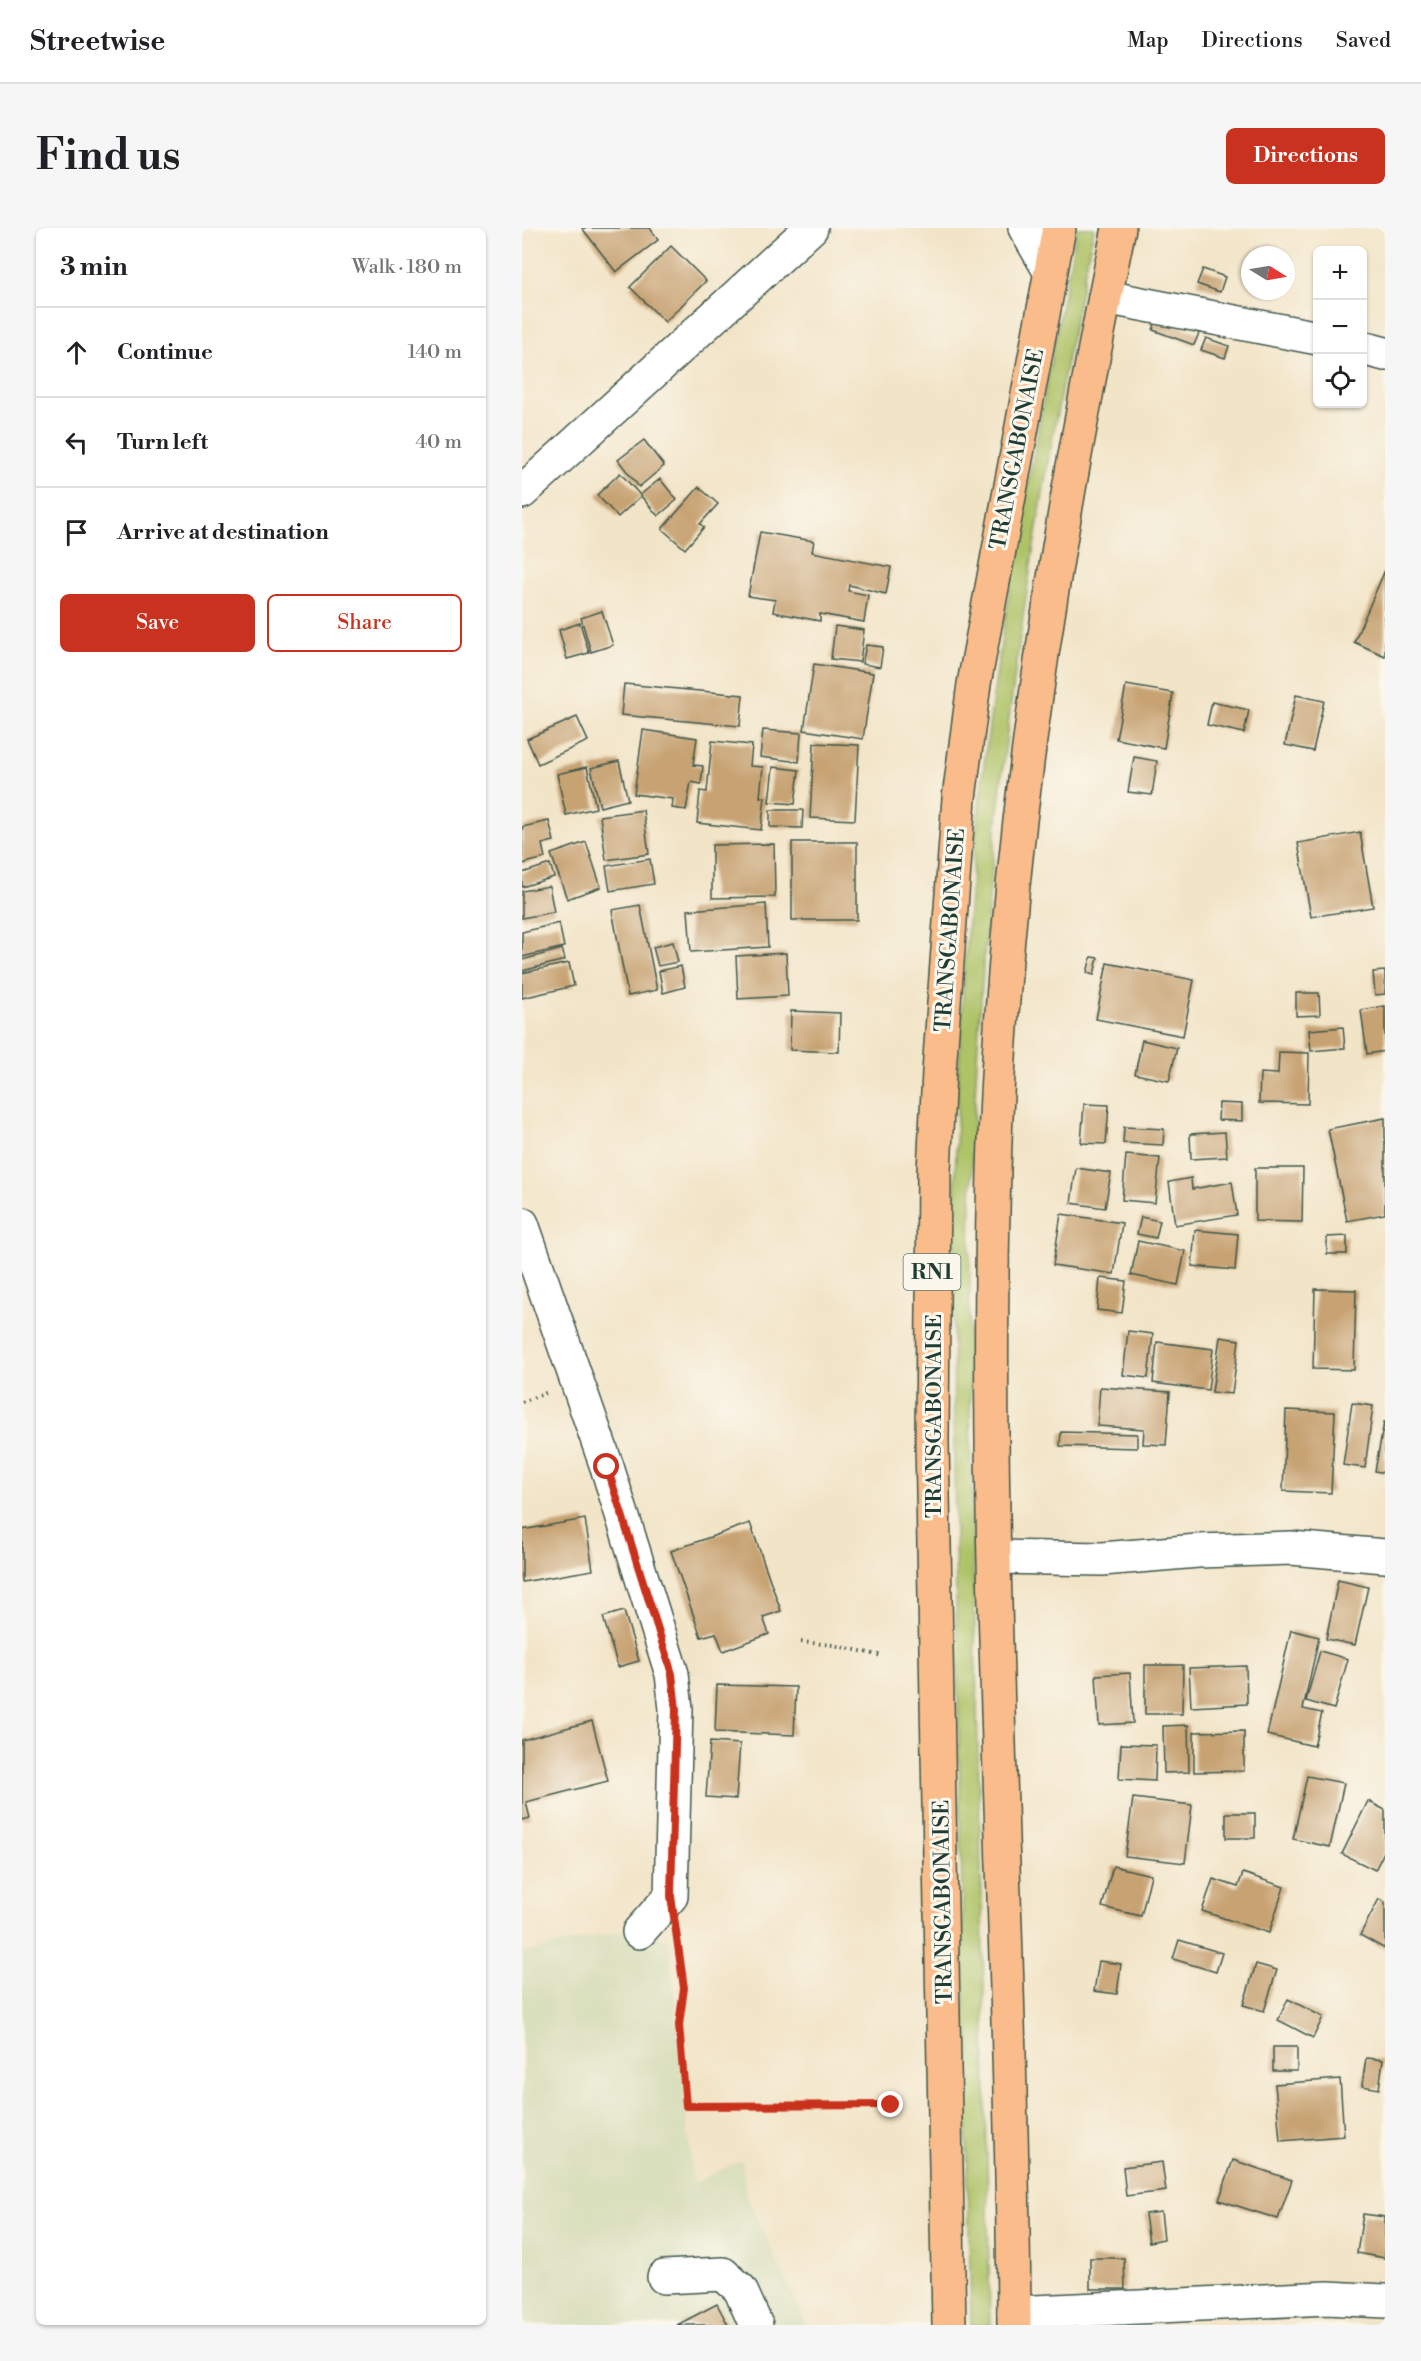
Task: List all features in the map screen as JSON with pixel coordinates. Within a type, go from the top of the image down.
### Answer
[{"type":"highway","name":"TRANSGABONAISE","points":[[949,2325],[932,1442],[932,1287],[938,1083],[945,959],[959,798],[974,684],[1059,228]]},
{"type":"highway","name":"RN1","points":[[1014,2319],[995,1557],[994,1173],[1013,882],[1045,630],[1119,228]]},
{"type":"street","points":[[1025,228],[1050,271]]},
{"type":"street","points":[[522,492],[806,230]]},
{"type":"street","points":[[1105,297],[1313,337]]},
{"type":"street","points":[[1367,349],[1385,354]]},
{"type":"street","points":[[522,1224],[607,1467],[672,1674],[676,1709],[671,1896],[639,1932]]},
{"type":"street","points":[[995,1557],[1102,1559],[1198,1551],[1291,1548],[1385,1556]]},
{"type":"street","points":[[664,2277],[723,2274],[740,2289],[756,2325]]},
{"type":"street","points":[[1014,2319],[1328,2298],[1385,2301]]},
{"type":"path","points":[[801,1642],[833,1645],[883,1656]]},
{"type":"path","points":[[671,1896],[684,1988],[679,2025],[685,2106],[891,2105]]},
{"type":"shaded area","points":[[627,1930],[669,1939],[693,2183],[742,2160],[746,2195],[807,2325],[522,2325],[522,1953]]},
{"type":"green space","points":[[1077,228],[1094,228],[1048,462],[1012,697],[997,815],[977,1052],[970,1233],[971,1482],[990,2325],[971,2325],[953,1350],[960,1052],[974,854],[993,697],[1018,540]]},
{"type":"building","points":[[582,228],[650,228],[658,240],[616,272]]},
{"type":"building","points":[[671,246],[706,281],[665,322],[630,287]]},
{"type":"building","points":[[1203,269],[1225,277],[1220,292],[1197,284]]},
{"type":"building","points":[[1157,318],[1199,333],[1194,345],[1153,330]]},
{"type":"building","points":[[1206,338],[1229,346],[1225,358],[1201,350]]},
{"type":"building","points":[[644,440],[664,466],[639,487],[618,460]]},
{"type":"building","points":[[620,473],[641,496],[618,517],[597,495]]},
{"type":"building","points":[[660,479],[677,500],[658,516],[640,495]]},
{"type":"building","points":[[699,487],[718,504],[700,524],[704,527],[685,549],[662,529]]},
{"type":"building","points":[[760,532],[814,541],[812,552],[891,567],[886,594],[849,585],[848,591],[868,595],[864,622],[820,614],[820,621],[773,612],[775,600],[748,596]]},
{"type":"building","points":[[1385,570],[1385,656],[1354,642]]},
{"type":"building","points":[[602,611],[613,645],[591,652],[581,618]]},
{"type":"building","points":[[580,623],[589,653],[567,659],[559,630]]},
{"type":"building","points":[[835,626],[864,630],[860,662],[831,659]]},
{"type":"building","points":[[866,645],[883,647],[880,667],[862,664]]},
{"type":"building","points":[[814,664],[873,673],[863,739],[804,730]]},
{"type":"building","points":[[624,684],[743,695],[740,726],[621,715]]},
{"type":"building","points":[[1126,685],[1173,693],[1164,748],[1116,739]]},
{"type":"building","points":[[1296,695],[1324,701],[1313,751],[1285,745]]},
{"type":"building","points":[[1212,702],[1249,710],[1244,733],[1207,725]]},
{"type":"building","points":[[577,717],[588,741],[538,764],[527,739]]},
{"type":"building","points":[[643,730],[697,738],[693,765],[703,766],[701,784],[691,782],[686,810],[672,808],[673,799],[634,794]]},
{"type":"building","points":[[763,730],[801,733],[799,762],[760,757]]},
{"type":"building","points":[[712,741],[752,745],[750,766],[763,767],[760,797],[765,797],[761,830],[697,823],[700,791],[707,792]]},
{"type":"building","points":[[814,743],[859,745],[855,820],[810,818]]},
{"type":"building","points":[[1134,757],[1157,761],[1152,795],[1128,792]]},
{"type":"building","points":[[619,761],[628,800],[600,807],[591,768]]},
{"type":"building","points":[[587,767],[596,808],[566,815],[557,774]]},
{"type":"building","points":[[773,767],[799,770],[795,804],[769,802]]},
{"type":"building","points":[[643,810],[649,854],[606,860],[600,816]]},
{"type":"building","points":[[770,810],[803,810],[802,828],[770,827]]},
{"type":"building","points":[[549,821],[554,841],[542,844],[545,858],[522,864],[522,827]]},
{"type":"building","points":[[1360,832],[1373,907],[1311,917],[1298,843]]},
{"type":"building","points":[[586,842],[601,887],[567,899],[551,854]]},
{"type":"building","points":[[792,842],[857,842],[857,920],[792,920]]},
{"type":"building","points":[[774,844],[775,897],[712,898],[712,845]]},
{"type":"building","points":[[650,859],[654,884],[610,891],[606,866]]},
{"type":"building","points":[[550,864],[554,877],[522,887],[522,873]]},
{"type":"building","points":[[549,886],[554,912],[522,918],[522,891]]},
{"type":"building","points":[[766,904],[768,947],[691,952],[688,910]]},
{"type":"building","points":[[640,905],[657,990],[628,996],[612,910]]},
{"type":"building","points":[[559,923],[564,947],[522,957],[522,932]]},
{"type":"building","points":[[673,942],[678,962],[658,966],[653,947]]},
{"type":"building","points":[[562,949],[565,960],[522,971],[522,960]]},
{"type":"building","points":[[786,953],[788,996],[738,999],[736,956]]},
{"type":"building","points":[[1091,957],[1098,958],[1094,975],[1087,973]]},
{"type":"building","points":[[569,963],[574,986],[522,998],[522,973]]},
{"type":"building","points":[[1107,963],[1194,980],[1183,1036],[1096,1019]]},
{"type":"building","points":[[681,966],[685,987],[663,993],[659,971]]},
{"type":"building","points":[[1385,971],[1385,994],[1375,995],[1373,972]]},
{"type":"building","points":[[1296,993],[1319,993],[1320,1015],[1296,1016]]},
{"type":"building","points":[[1385,1006],[1385,1051],[1367,1054],[1361,1010]]},
{"type":"building","points":[[791,1011],[840,1013],[839,1052],[790,1050]]},
{"type":"building","points":[[1343,1027],[1345,1048],[1311,1051],[1309,1030]]},
{"type":"building","points":[[1142,1040],[1177,1048],[1169,1081],[1135,1074]]},
{"type":"building","points":[[1279,1052],[1309,1053],[1308,1104],[1259,1103],[1260,1073],[1278,1074]]},
{"type":"building","points":[[1219,1103],[1242,1104],[1242,1121],[1218,1120]]},
{"type":"building","points":[[1084,1104],[1109,1105],[1106,1144],[1081,1143]]},
{"type":"building","points":[[1385,1118],[1385,1214],[1347,1221],[1328,1129]]},
{"type":"building","points":[[1124,1127],[1164,1129],[1163,1145],[1123,1143]]},
{"type":"building","points":[[1225,1132],[1227,1157],[1191,1159],[1190,1134]]},
{"type":"building","points":[[1126,1155],[1160,1158],[1155,1203],[1122,1200]]},
{"type":"building","points":[[1076,1168],[1111,1173],[1105,1208],[1071,1203]]},
{"type":"building","points":[[1255,1168],[1303,1168],[1302,1222],[1255,1221]]},
{"type":"building","points":[[1191,1178],[1192,1189],[1232,1182],[1237,1215],[1175,1225],[1169,1182]]},
{"type":"building","points":[[1061,1214],[1122,1223],[1114,1274],[1053,1265]]},
{"type":"building","points":[[1141,1217],[1160,1221],[1156,1238],[1137,1234]]},
{"type":"building","points":[[1195,1230],[1238,1234],[1235,1270],[1192,1266]]},
{"type":"building","points":[[1347,1236],[1347,1254],[1327,1254],[1327,1237]]},
{"type":"building","points":[[1138,1241],[1185,1251],[1178,1285],[1131,1275]]},
{"type":"building","points":[[1100,1278],[1126,1281],[1122,1313],[1097,1310]]},
{"type":"building","points":[[1315,1289],[1356,1290],[1354,1370],[1313,1369]]},
{"type":"building","points":[[1128,1331],[1153,1334],[1148,1378],[1123,1375]]},
{"type":"building","points":[[1220,1337],[1239,1340],[1232,1394],[1212,1392]]},
{"type":"building","points":[[1157,1342],[1213,1349],[1208,1390],[1153,1383]]},
{"type":"building","points":[[1100,1387],[1170,1392],[1166,1445],[1143,1444],[1144,1429],[1097,1426]]},
{"type":"building","points":[[1352,1403],[1373,1406],[1365,1468],[1343,1465]]},
{"type":"building","points":[[1286,1410],[1335,1412],[1331,1493],[1283,1491]]},
{"type":"building","points":[[1385,1422],[1385,1473],[1375,1471]]},
{"type":"building","points":[[1061,1432],[1137,1434],[1137,1448],[1060,1446]]},
{"type":"building","points":[[585,1519],[593,1570],[522,1582],[522,1530]]},
{"type":"building","points":[[750,1523],[781,1611],[763,1617],[769,1634],[723,1651],[716,1633],[701,1637],[671,1551]]},
{"type":"building","points":[[1338,1580],[1368,1587],[1355,1645],[1326,1639]]},
{"type":"building","points":[[624,1611],[639,1661],[618,1667],[603,1617]]},
{"type":"building","points":[[1291,1630],[1319,1637],[1303,1709],[1322,1713],[1314,1746],[1267,1735]]},
{"type":"building","points":[[1320,1651],[1348,1659],[1334,1709],[1306,1701]]},
{"type":"building","points":[[1145,1665],[1183,1665],[1182,1714],[1145,1714]]},
{"type":"building","points":[[1246,1666],[1247,1704],[1191,1707],[1189,1668]]},
{"type":"building","points":[[1130,1673],[1133,1723],[1099,1725],[1096,1675]]},
{"type":"building","points":[[717,1685],[796,1687],[794,1735],[715,1732]]},
{"type":"building","points":[[592,1721],[608,1781],[526,1802],[530,1818],[522,1820],[522,1740]]},
{"type":"building","points":[[1188,1725],[1189,1772],[1164,1773],[1163,1726]]},
{"type":"building","points":[[1244,1731],[1244,1771],[1194,1772],[1194,1732]]},
{"type":"building","points":[[710,1742],[740,1744],[736,1799],[706,1797]]},
{"type":"building","points":[[1121,1744],[1156,1745],[1155,1781],[1119,1779]]},
{"type":"building","points":[[1307,1776],[1344,1783],[1330,1847],[1293,1839]]},
{"type":"building","points":[[1133,1798],[1192,1805],[1185,1863],[1125,1856]]},
{"type":"building","points":[[1368,1801],[1385,1810],[1385,1850],[1375,1870],[1342,1854]]},
{"type":"building","points":[[1226,1813],[1255,1813],[1255,1838],[1226,1838]]},
{"type":"building","points":[[1113,1866],[1151,1875],[1141,1916],[1102,1907]]},
{"type":"building","points":[[1243,1873],[1284,1887],[1269,1933],[1202,1911],[1213,1879],[1238,1887]]},
{"type":"building","points":[[1379,1899],[1385,1902],[1385,1949],[1360,1935]]},
{"type":"building","points":[[1179,1940],[1222,1953],[1216,1972],[1173,1959]]},
{"type":"building","points":[[1099,1961],[1121,1964],[1117,1994],[1094,1991]]},
{"type":"building","points":[[1256,1964],[1277,1970],[1264,2011],[1243,2005]]},
{"type":"building","points":[[1288,1999],[1323,2017],[1313,2038],[1278,2020]]},
{"type":"building","points":[[1273,2047],[1297,2047],[1297,2071],[1273,2071]]},
{"type":"building","points":[[1366,2058],[1383,2060],[1379,2089],[1362,2086]]},
{"type":"building","points":[[1340,2079],[1344,2136],[1280,2141],[1275,2084]]},
{"type":"building","points":[[1233,2160],[1292,2180],[1278,2219],[1219,2200]]},
{"type":"building","points":[[1162,2162],[1166,2191],[1126,2196],[1123,2167]]},
{"type":"building","points":[[1161,2212],[1164,2239],[1149,2242],[1145,2214]]},
{"type":"building","points":[[1363,2214],[1385,2217],[1385,2258],[1357,2253]]},
{"type":"building","points":[[1090,2258],[1124,2258],[1125,2289],[1090,2289]]},
{"type":"building","points":[[717,2304],[728,2325],[677,2325]]},
{"type":"route","points":[[607,1467],[672,1674],[676,1709],[671,1896],[684,1988],[679,2025],[686,2106],[891,2105]]}]
